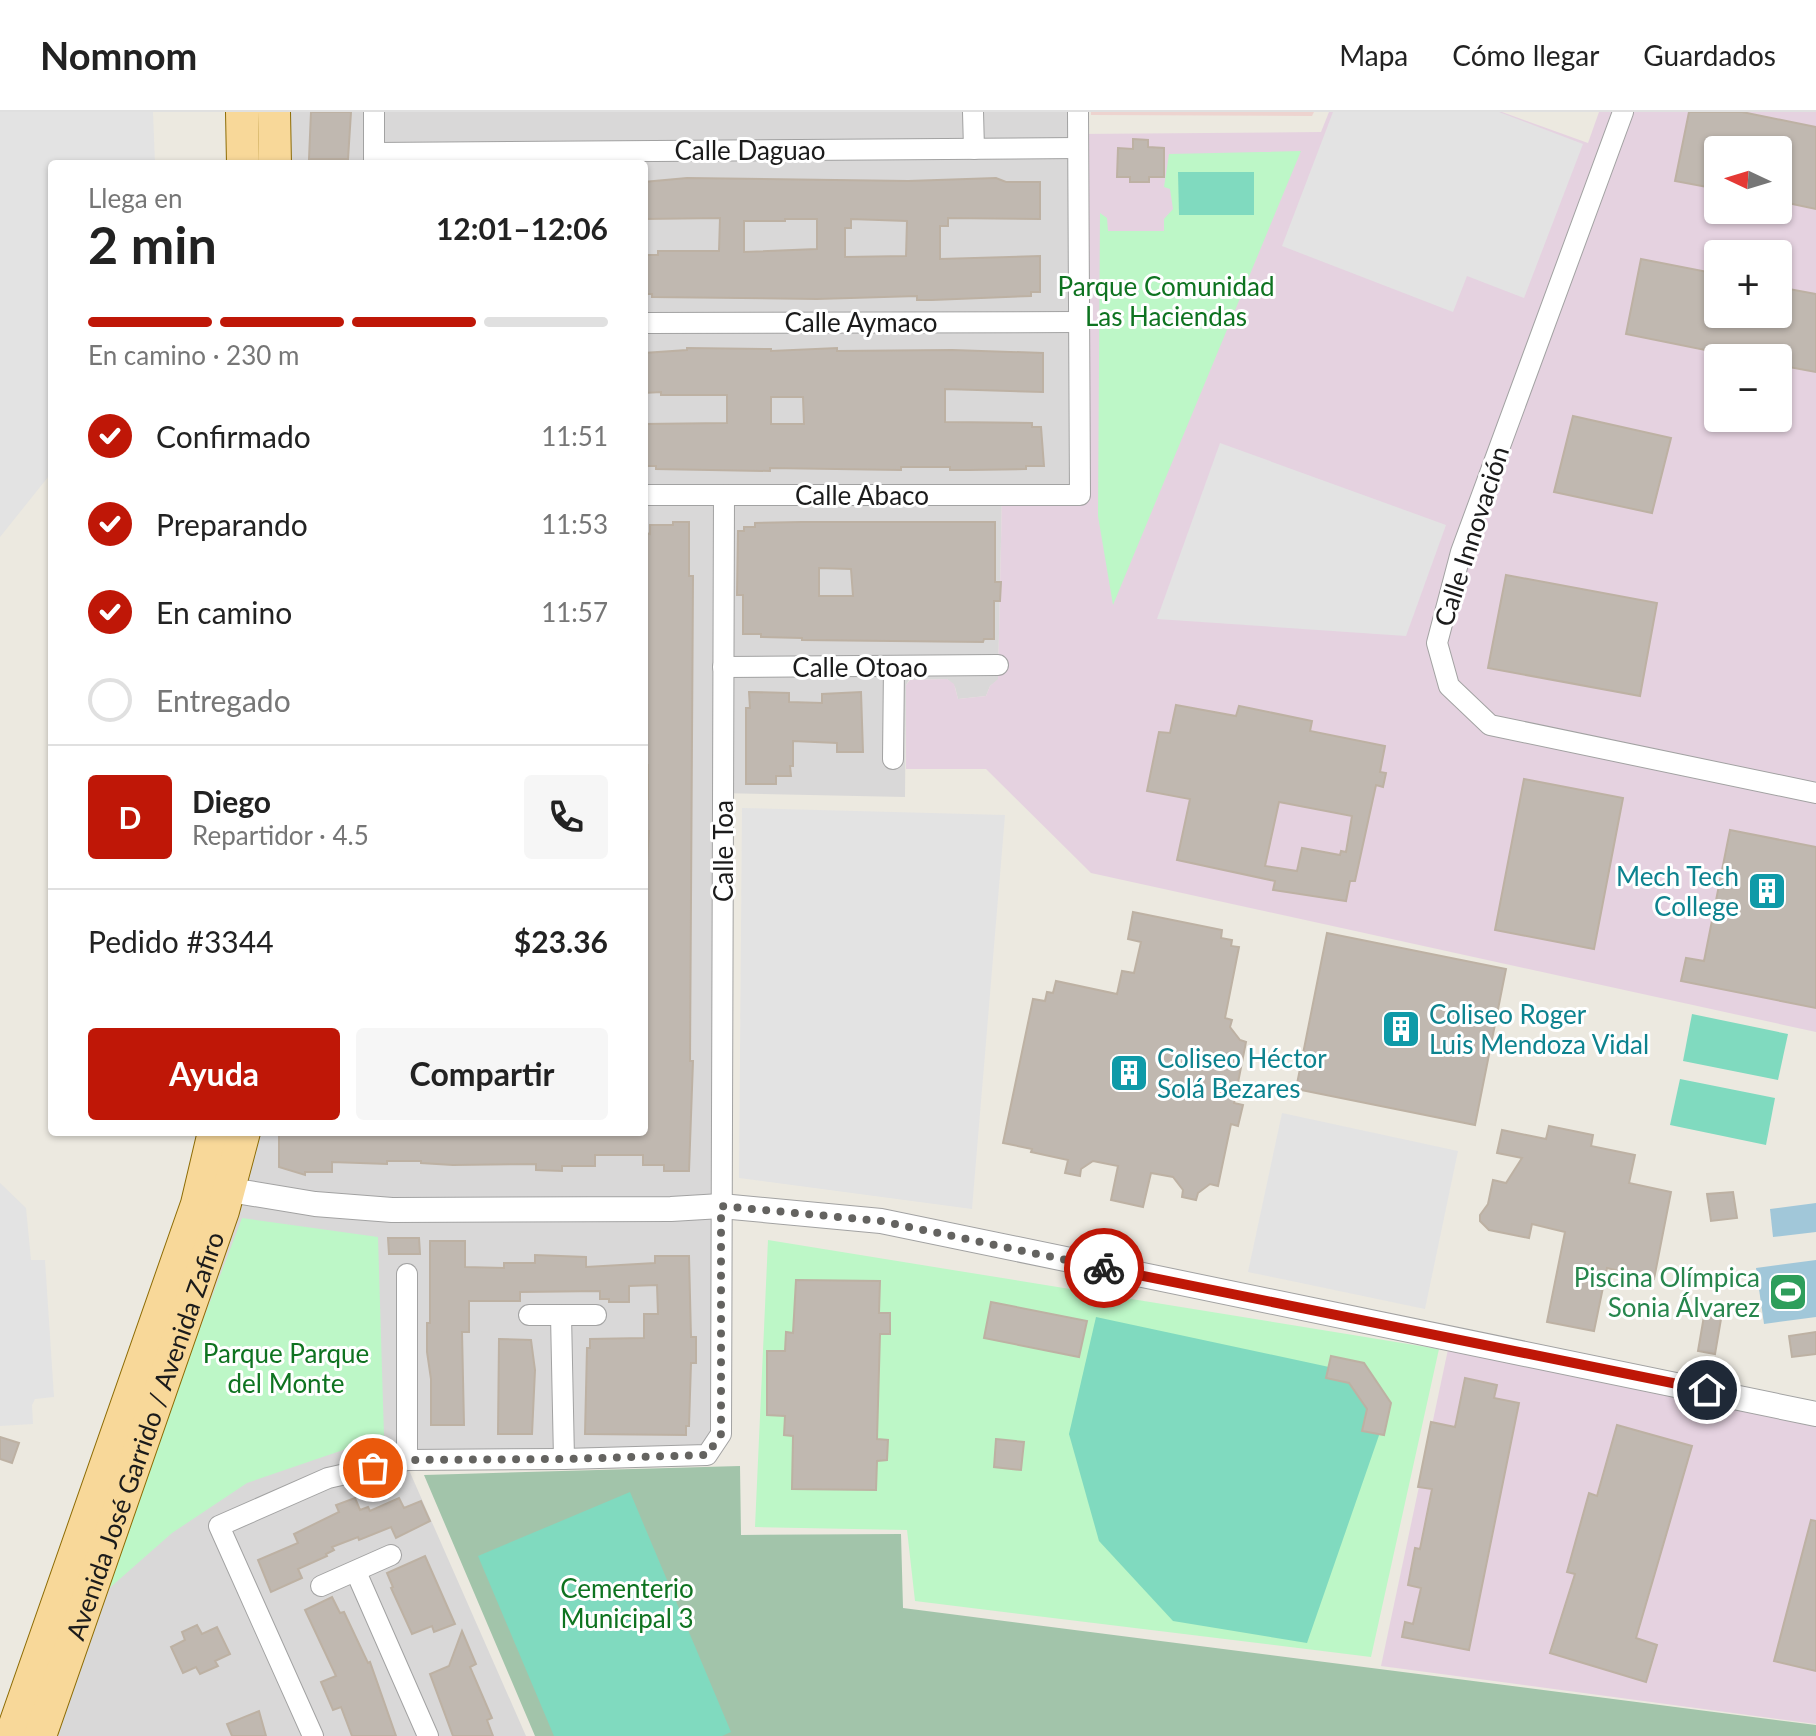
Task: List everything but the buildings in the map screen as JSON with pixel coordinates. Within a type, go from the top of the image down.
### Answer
[{"type":"main road","points":[[242,112],[243,160]]},
{"type":"main road","points":[[274,112],[275,160]]},
{"type":"main road","name":"Avenida José Garrido / Avenida Zafiro","points":[[40,1736],[216,1188],[214,1136]]},
{"type":"main road","name":"Avenida José Garrido / Avenida Zafiro","points":[[11,1736],[216,1188],[242,1136]]},
{"type":"street","points":[[374,112],[374,159]]},
{"type":"street","points":[[973,112],[974,149]]},
{"type":"street","points":[[1078,112],[1079,322]]},
{"type":"street","name":"Calle Innovación","points":[[1623,112],[1461,552],[1437,643],[1449,686],[1490,725],[1816,793]]},
{"type":"street","name":"Calle Daguao","points":[[374,159],[1078,148]]},
{"type":"street","name":"Calle Aymaco","points":[[648,323],[1079,322]]},
{"type":"street","name":"Calle Abaco","points":[[648,495],[1080,495],[1079,322]]},
{"type":"street","name":"Calle Toa","points":[[564,1459],[707,1455],[721,1434],[724,495]]},
{"type":"street","name":"Calle Otoao","points":[[723,667],[998,665]]},
{"type":"street","points":[[893,759],[894,667]]},
{"type":"street","points":[[216,1188],[315,1204],[392,1210],[721,1206],[881,1221],[1816,1414]]},
{"type":"street","points":[[407,1274],[407,1460]]},
{"type":"street","points":[[529,1315],[596,1315]]},
{"type":"street","points":[[313,1736],[219,1526],[328,1478],[407,1460],[564,1459],[561,1315]]},
{"type":"street","points":[[321,1586],[391,1555]]},
{"type":"street","points":[[356,1572],[428,1736]]},
{"type":"shaded area","points":[[0,112],[153,112],[155,160],[48,160],[48,477],[0,537]]},
{"type":"shaded area","points":[[265,112],[1076,112],[1077,495],[1002,496],[998,680],[990,686],[986,696],[958,699],[955,687],[947,679],[909,680],[906,685],[905,797],[719,793],[714,1447],[405,1461],[526,1736],[36,1736],[233,1136],[648,1136],[648,160],[267,160]]},
{"type":"shaded area","points":[[1091,112],[1314,112],[1312,116],[1091,115]]},
{"type":"shaded area","points":[[1329,112],[1502,112],[1588,143],[1599,112],[1816,112],[1816,1032],[1091,873],[986,769],[906,769],[906,685],[910,680],[947,679],[954,684],[958,699],[986,696],[990,686],[998,679],[1002,495],[1077,495],[1076,134],[1321,132]]},
{"type":"shaded area","points":[[1333,112],[1499,112],[1583,144],[1524,298],[1467,276],[1453,312],[1282,246]]},
{"type":"shaded area","points":[[1220,443],[1446,525],[1406,636],[1157,619]]},
{"type":"shaded area","points":[[742,808],[1005,815],[972,1209],[739,1178]]},
{"type":"shaded area","points":[[1282,1113],[1458,1151],[1425,1309],[1248,1272]]},
{"type":"shaded area","points":[[0,1183],[26,1208],[31,1260],[45,1260],[54,1397],[35,1399],[32,1405],[33,1424],[0,1426]]},
{"type":"shaded area","points":[[1450,1340],[1816,1416],[1816,1724],[1381,1666]]},
{"type":"green space","name":"Parque Comunidad Las Haciendas","points":[[1301,151],[1113,605],[1098,516],[1100,213],[1107,218],[1108,231],[1164,231],[1164,219],[1173,209],[1170,189],[1164,187],[1169,154]]},
{"type":"green space","points":[[1178,172],[1254,172],[1254,215],[1179,215]]},
{"type":"green space","points":[[1692,1014],[1788,1034],[1778,1080],[1683,1061]]},
{"type":"green space","points":[[1680,1079],[1775,1098],[1766,1145],[1670,1125]]},
{"type":"green space","name":"Parque Parque del Monte","points":[[242,1218],[378,1237],[384,1436],[247,1483],[172,1533],[97,1599]]},
{"type":"green space","points":[[768,1240],[1439,1349],[1371,1657],[915,1601],[907,1530],[755,1527]]},
{"type":"green space","points":[[1096,1317],[1357,1373],[1385,1418],[1307,1643],[1173,1621],[1099,1541],[1069,1434]]},
{"type":"green space","name":"Cementerio Municipal 3","points":[[740,1466],[741,1535],[901,1534],[903,1608],[1816,1725],[1816,1736],[535,1736],[424,1475]]},
{"type":"green space","points":[[630,1492],[731,1732],[722,1736],[554,1736],[478,1556]]},
{"type":"water","points":[[1816,1203],[1816,1232],[1773,1237],[1770,1209]]},
{"type":"water","name":"Piscina Olímpica Sonia Álvarez","points":[[1816,1260],[1816,1317],[1764,1324],[1756,1268]]},
{"type":"way so far","points":[[373,1468],[407,1460],[707,1455],[721,1434],[721,1206],[881,1221],[1104,1268]]},
{"type":"place","name":"Mech Tech College","points":[[1767,891]]},
{"type":"place","name":"Coliseo Roger Luis Mendoza Vidal","points":[[1401,1029]]},
{"type":"place","name":"Coliseo Héctor Solá Bezares","points":[[1129,1073]]},
{"type":"place","name":"Piscina Olímpica Sonia Álvarez","points":[[1788,1292]]},
{"type":"route","points":[[1104,1268],[1707,1390]]}]
